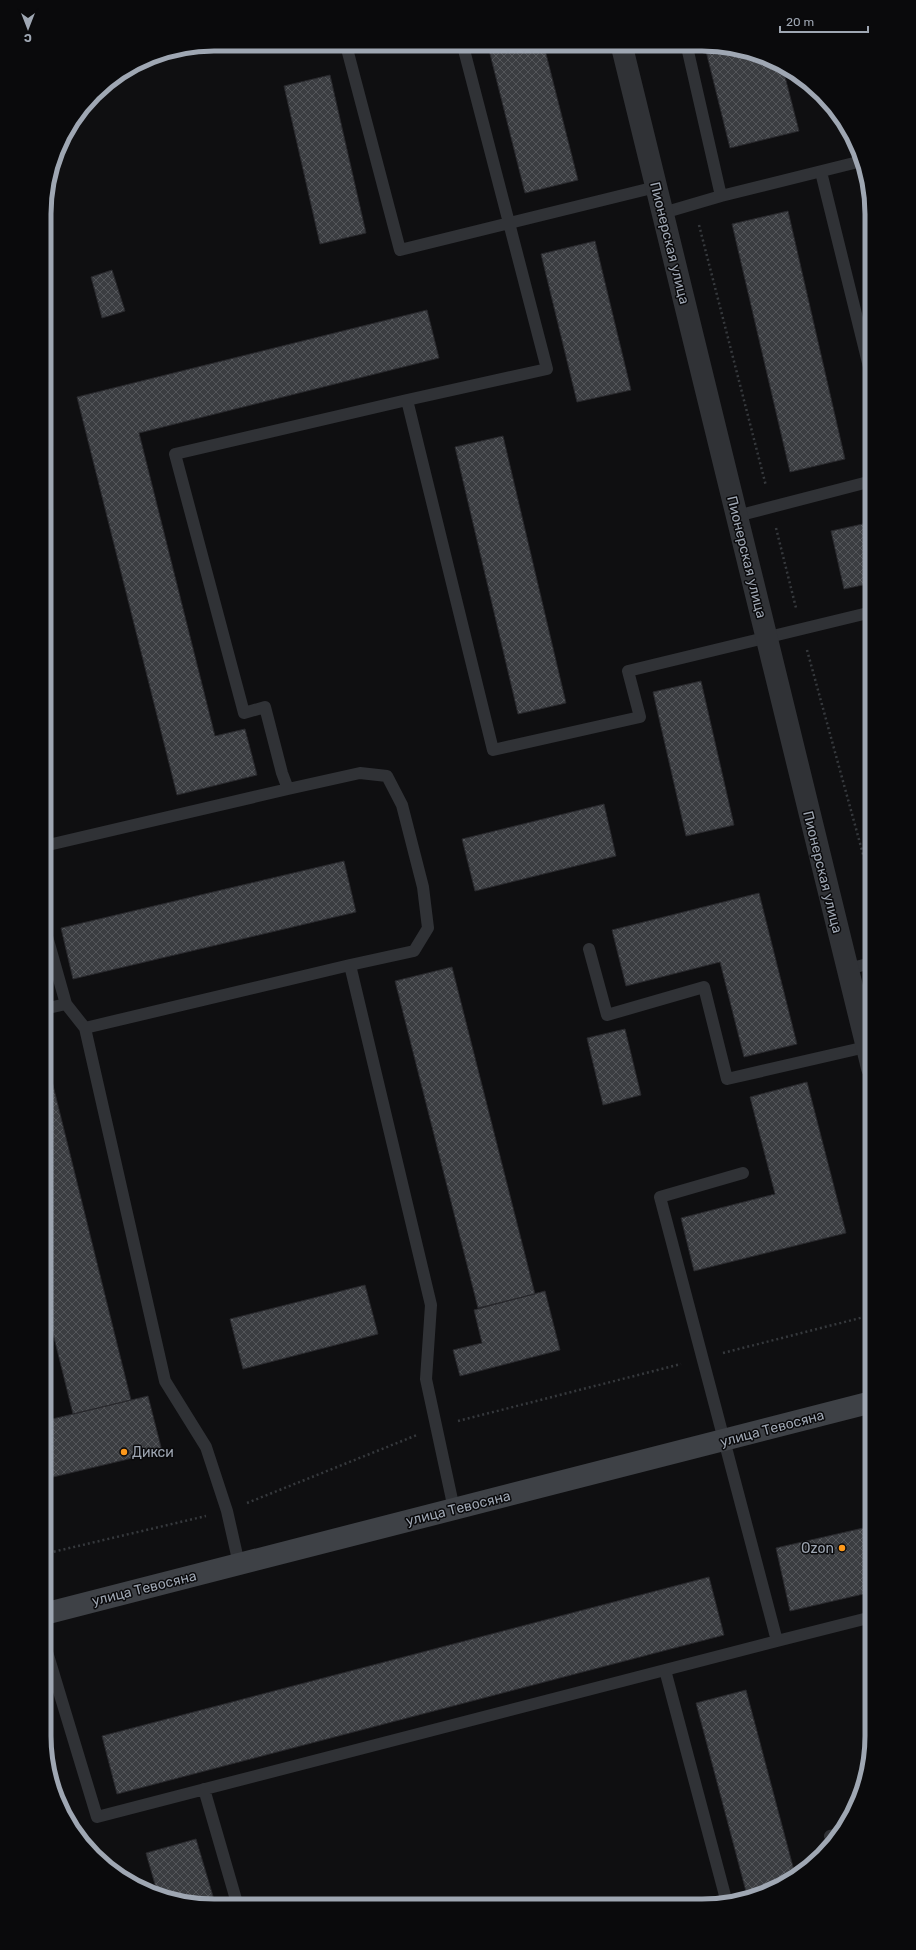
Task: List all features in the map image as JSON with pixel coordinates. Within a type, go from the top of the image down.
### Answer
[{"type":"main road","name":"улица Тевосяна","points":[[51,1612],[865,1404]]},
{"type":"street","name":"Пионерская улица","points":[[623,51],[865,1043]]},
{"type":"lane","points":[[348,51],[400,250],[656,186]]},
{"type":"lane","points":[[288,789],[265,707],[244,713],[175,454],[547,369],[463,51]]},
{"type":"lane","points":[[687,51],[721,196]]},
{"type":"lane","points":[[663,214],[721,196],[856,162]]},
{"type":"lane","points":[[821,172],[865,351]]},
{"type":"lane","points":[[407,400],[493,750],[640,717],[628,671],[865,614]]},
{"type":"lane","points":[[736,516],[865,484]]},
{"type":"lane","points":[[51,844],[360,773],[387,776],[402,805],[423,887],[428,928],[414,951],[85,1028]]},
{"type":"lane","points":[[589,949],[607,1015],[704,987],[727,1079],[865,1047]]},
{"type":"lane","points":[[51,951],[66,1004],[85,1028],[165,1380],[206,1447],[227,1511],[238,1564]]},
{"type":"lane","points":[[350,965],[431,1305],[426,1379],[454,1509]]},
{"type":"lane","points":[[847,969],[865,965]]},
{"type":"lane","points":[[51,1007],[66,1004]]},
{"type":"lane","points":[[743,1173],[660,1197],[723,1441],[777,1641]]},
{"type":"lane","points":[[51,1665],[97,1817],[865,1619]]},
{"type":"lane","points":[[664,1670],[726,1898]]},
{"type":"lane","points":[[204,1789],[236,1899]]},
{"type":"path","points":[[693,205],[801,629],[865,862]]},
{"type":"building","points":[[489,51],[545,51],[578,180],[525,193]]},
{"type":"building","points":[[706,51],[734,54],[765,63],[784,73],[799,131],[730,148]]},
{"type":"building","points":[[330,75],[366,233],[320,244],[284,86]]},
{"type":"building","points":[[788,211],[845,459],[790,472],[732,224]]},
{"type":"building","points":[[595,241],[631,390],[577,402],[541,254]]},
{"type":"building","points":[[112,270],[125,311],[102,318],[91,277]]},
{"type":"building","points":[[427,310],[439,358],[139,433],[215,736],[245,729],[257,775],[177,795],[77,397]]},
{"type":"building","points":[[503,436],[566,703],[518,714],[455,447]]},
{"type":"building","points":[[865,524],[865,584],[844,589],[831,531]]},
{"type":"building","points":[[701,681],[734,825],[686,836],[653,692]]},
{"type":"building","points":[[604,804],[616,856],[475,891],[462,839]]},
{"type":"building","points":[[344,861],[356,912],[73,979],[61,928]]},
{"type":"building","points":[[759,893],[797,1044],[744,1057],[720,962],[626,986],[612,930]]},
{"type":"building","points":[[452,967],[535,1294],[478,1308],[395,981]]},
{"type":"building","points":[[625,1029],[641,1095],[603,1105],[587,1038]]},
{"type":"building","points":[[51,1077],[131,1400],[73,1414],[51,1325]]},
{"type":"building","points":[[807,1082],[846,1233],[694,1271],[681,1218],[775,1194],[750,1097]]},
{"type":"building","points":[[365,1285],[378,1334],[243,1369],[230,1319]]},
{"type":"building","points":[[545,1291],[560,1350],[460,1376],[453,1350],[482,1343],[474,1310]]},
{"type":"building","points":[[148,1396],[162,1451],[53,1477],[51,1469],[51,1419]]},
{"type":"building","points":[[865,1528],[865,1594],[790,1611],[776,1548]]},
{"type":"building","points":[[709,1577],[724,1635],[117,1794],[102,1736]]},
{"type":"building","points":[[746,1690],[794,1871],[765,1887],[746,1892],[696,1703]]},
{"type":"building","points":[[196,1839],[214,1899],[193,1898],[156,1889],[146,1853]]},
{"type":"place","name":"Дикси","points":[[124,1452]]},
{"type":"place","name":"Ozon","points":[[842,1548]]}]
